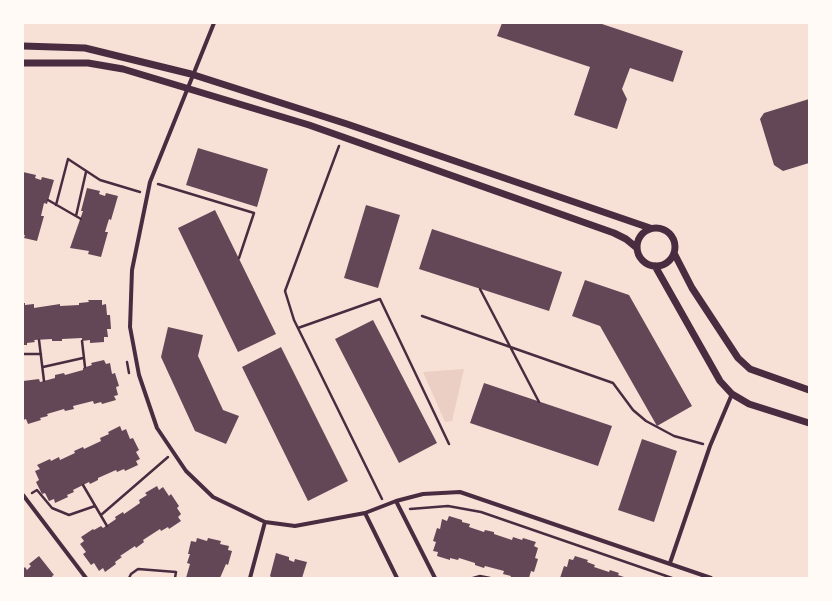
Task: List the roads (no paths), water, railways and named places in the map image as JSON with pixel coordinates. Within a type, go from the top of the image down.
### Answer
[{"type":"street","points":[[214,23],[191,74],[146,194],[132,270],[130,327],[139,375],[157,428],[186,471],[213,497],[265,522],[295,526],[365,513],[396,501],[424,494],[460,492],[711,578]]},
{"type":"street","points":[[23,46],[85,48],[191,74],[355,126],[650,228],[664,229],[673,239],[674,253],[692,288],[738,358],[750,370],[809,390]]},
{"type":"street","points":[[23,63],[88,63],[123,69],[342,137],[614,233],[626,239],[637,248]]},
{"type":"street","points":[[650,228],[639,237],[637,248],[641,259],[647,264],[655,266],[663,265],[670,260],[674,253]]},
{"type":"street","points":[[655,266],[720,381],[732,394],[749,404],[809,423]]},
{"type":"street","points":[[670,563],[710,446],[732,394]]},
{"type":"street","points":[[24,496],[86,578]]},
{"type":"street","points":[[396,501],[435,578]]},
{"type":"street","points":[[365,513],[397,578]]},
{"type":"street","points":[[250,578],[265,522]]}]
